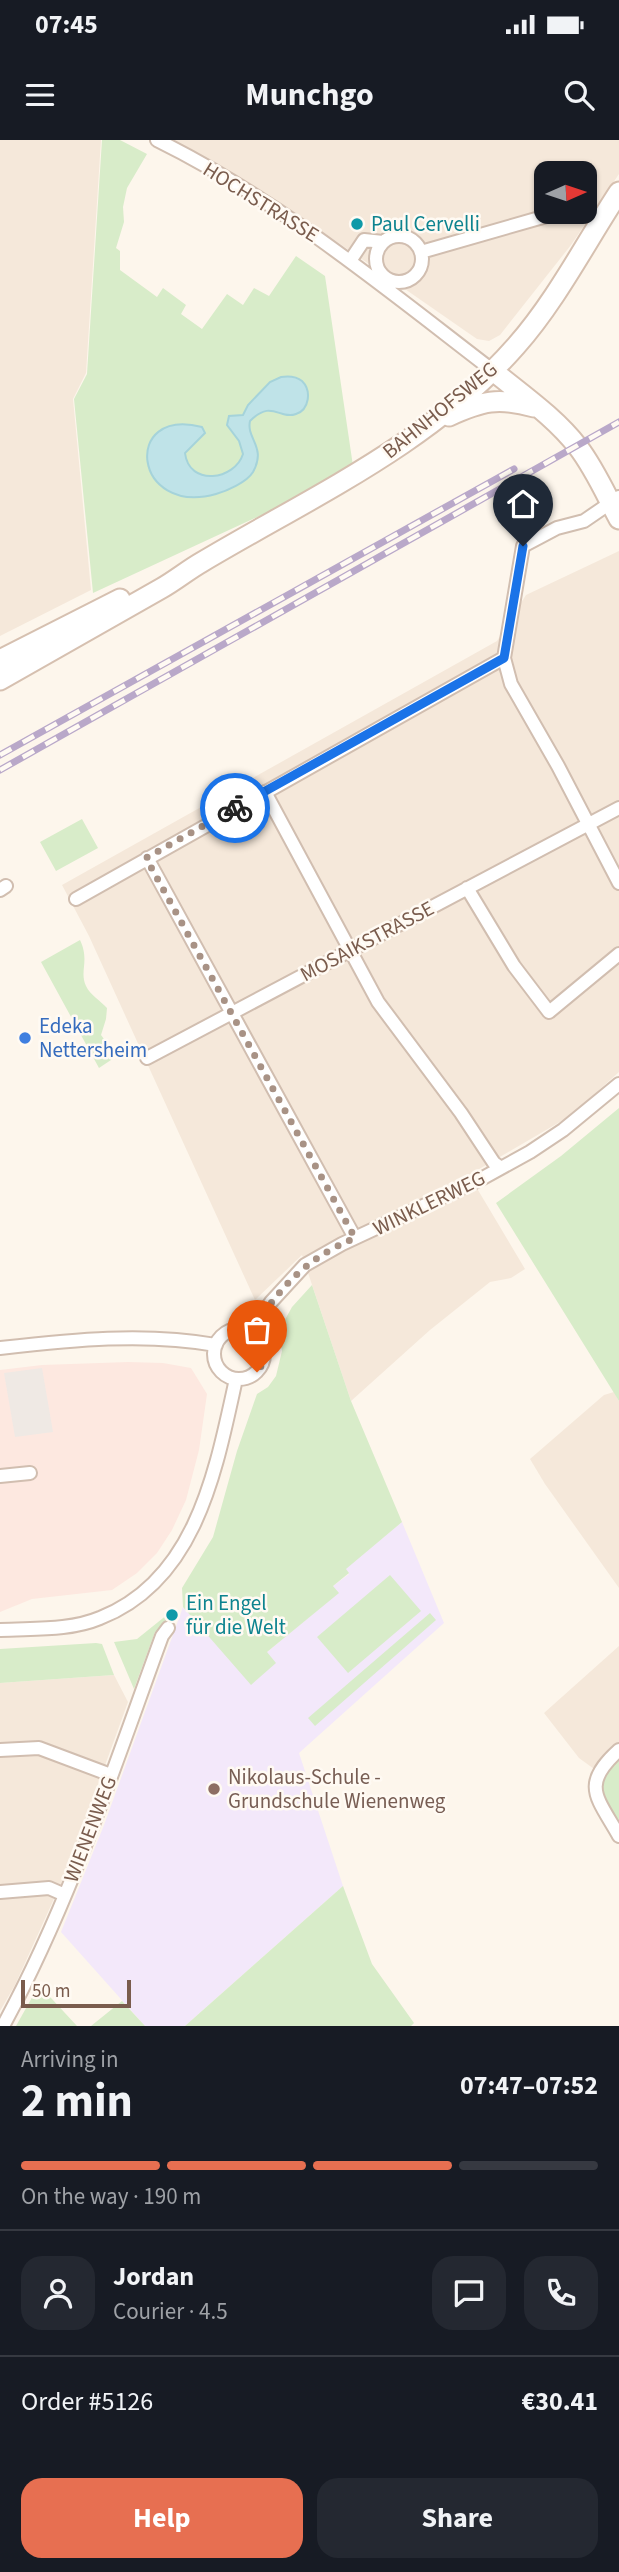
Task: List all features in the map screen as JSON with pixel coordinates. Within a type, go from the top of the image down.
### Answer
[{"type":"main road","name":"BAHNHOFSWEG","points":[[0,660],[95,610],[201,562],[316,499],[420,432],[516,346],[545,308],[619,192]]},
{"type":"main road","points":[[492,370],[577,445],[616,506]]},
{"type":"main road","points":[[420,432],[481,403],[500,400],[537,408]]},
{"type":"main road","name":"BAHNHOFSWEG","points":[[0,680],[165,586],[201,562]]},
{"type":"street","name":"HOCHSTRASSE","points":[[157,140],[249,193],[328,244],[492,370]]},
{"type":"street","points":[[421,253],[534,220]]},
{"type":"street","points":[[396,236],[415,243],[421,253],[422,263],[415,275],[409,279],[395,281],[383,275],[379,269],[377,255],[383,243],[396,236]]},
{"type":"street","points":[[350,261],[364,240],[383,243]]},
{"type":"street","points":[[616,506],[584,521],[558,528],[523,546],[504,658],[511,684],[619,883]]},
{"type":"street","points":[[76,898],[504,658]]},
{"type":"street","points":[[265,792],[378,1002],[461,1113],[494,1163],[501,1168]]},
{"type":"street","name":"MOSAIKSTRASSE","points":[[147,1058],[619,808]]},
{"type":"street","points":[[146,858],[355,1238]]},
{"type":"street","points":[[467,888],[513,966],[549,1012],[619,954]]},
{"type":"street","name":"WINKLERWEG","points":[[251,1332],[271,1301],[305,1265],[501,1168],[563,1130],[619,1084]]},
{"type":"street","points":[[243,1329],[251,1332],[262,1343],[261,1367],[252,1376],[236,1379],[227,1376],[216,1364],[216,1345],[219,1339],[229,1331],[243,1329]]},
{"type":"street","points":[[0,1348],[104,1338],[146,1338],[216,1345]]},
{"type":"street","points":[[0,1630],[58,1627],[100,1618],[135,1599],[155,1582],[189,1539],[200,1514],[236,1379]]},
{"type":"street","points":[[0,1476],[30,1473]]},
{"type":"street","name":"WIENENWEG","points":[[3,2026],[42,1949],[65,1895],[162,1636],[168,1628]]},
{"type":"street","points":[[0,1750],[39,1748],[111,1775]]},
{"type":"street","points":[[619,1751],[597,1773],[595,1784],[601,1804],[619,1836]]},
{"type":"street","points":[[0,1892],[49,1888],[65,1895]]},
{"type":"shaded area","points":[[0,140],[101,140],[86,373],[73,399],[91,590],[0,636]]},
{"type":"shaded area","points":[[171,140],[619,140],[619,174],[597,207],[597,161],[534,161],[534,224],[585,224],[500,335],[489,341],[477,339],[294,212],[229,171]]},
{"type":"shaded area","points":[[619,551],[619,1072],[570,1116],[469,1175],[525,1269],[511,1278],[490,1282],[430,1330],[351,1401],[302,1255],[255,1300],[89,936],[62,885],[497,641],[526,595]]},
{"type":"shaded area","points":[[163,1363],[191,1368],[207,1394],[199,1450],[186,1500],[172,1530],[157,1553],[137,1573],[112,1590],[32,1599],[0,1612],[0,1370],[42,1365]]},
{"type":"shaded area","points":[[42,1368],[53,1432],[15,1437],[4,1373]]},
{"type":"shaded area","points":[[614,1392],[619,1401],[619,1588],[530,1459],[604,1395]]},
{"type":"shaded area","name":"Nikolaus-Schule - Grundschule Wienenweg","points":[[402,1522],[444,1623],[299,1753],[343,1886],[185,2026],[145,2026],[61,1932],[104,1825],[183,1607],[236,1666],[266,1653],[338,1593],[333,1586],[349,1574],[345,1569]]},
{"type":"shaded area","points":[[619,1646],[619,1758],[601,1774],[579,1758],[544,1713]]},
{"type":"shaded area","points":[[114,1675],[128,1702],[67,1870],[15,1985],[0,2011],[0,1683]]},
{"type":"green space","points":[[102,140],[120,140],[147,154],[127,188],[123,207],[124,222],[116,248],[120,251],[120,270],[157,297],[163,288],[186,305],[181,314],[202,329],[227,294],[243,305],[254,288],[269,296],[296,256],[325,276],[353,466],[309,493],[93,593],[74,399],[87,374]]},
{"type":"green space","points":[[82,819],[98,848],[56,871],[40,842]]},
{"type":"green space","points":[[80,940],[84,954],[84,981],[90,992],[107,1008],[101,1035],[113,1051],[111,1060],[99,1068],[41,962]]},
{"type":"green space","points":[[619,1108],[619,1401],[496,1203],[561,1156]]},
{"type":"green space","points":[[312,1285],[351,1401],[402,1522],[346,1569],[349,1573],[333,1586],[339,1593],[267,1652],[276,1663],[251,1685],[183,1607],[182,1588],[213,1537],[237,1451],[257,1394],[268,1387],[276,1376],[282,1351],[279,1336],[281,1327],[292,1307]]},
{"type":"green space","points":[[390,1575],[421,1611],[348,1673],[317,1637]]},
{"type":"green space","points":[[173,1610],[176,1612],[174,1617],[155,1632],[134,1689],[114,1642],[137,1639]]},
{"type":"green space","points":[[430,1613],[436,1620],[315,1726],[308,1718]]},
{"type":"green space","points":[[102,1644],[114,1675],[0,1683],[0,1649]]},
{"type":"green space","points":[[619,1758],[619,1824],[605,1801],[601,1774]]},
{"type":"green space","points":[[343,1886],[372,1964],[414,2023],[411,2026],[185,2026]]},
{"type":"green space","points":[[39,1985],[77,2026],[16,2026]]},
{"type":"green space","points":[[122,2001],[145,2026],[91,2026]]},
{"type":"water","points":[[281,377],[302,381],[308,400],[304,409],[296,414],[264,411],[250,421],[258,456],[253,472],[246,479],[216,494],[188,497],[167,490],[154,477],[148,461],[149,445],[158,432],[176,425],[202,427],[205,433],[185,453],[188,464],[195,471],[212,476],[231,470],[243,454],[239,441],[227,425],[229,416],[243,415],[248,405],[270,382]]},
{"type":"railway","points":[[0,770],[619,422]]},
{"type":"railway","points":[[0,755],[514,469]]},
{"type":"way so far","points":[[235,808],[146,858],[355,1238],[305,1265],[271,1301],[251,1332],[258,1337],[264,1349],[263,1362],[257,1372]]},
{"type":"place","name":"Paul Cervelli","points":[[357,224]]},
{"type":"place","name":"Edeka Nettersheim","points":[[25,1038]]},
{"type":"place","name":"Ein Engel für die Welt","points":[[172,1615]]},
{"type":"place","name":"Nikolaus-Schule - Grundschule Wienenweg","points":[[214,1789]]},
{"type":"route","points":[[235,808],[504,658],[523,546]]}]
